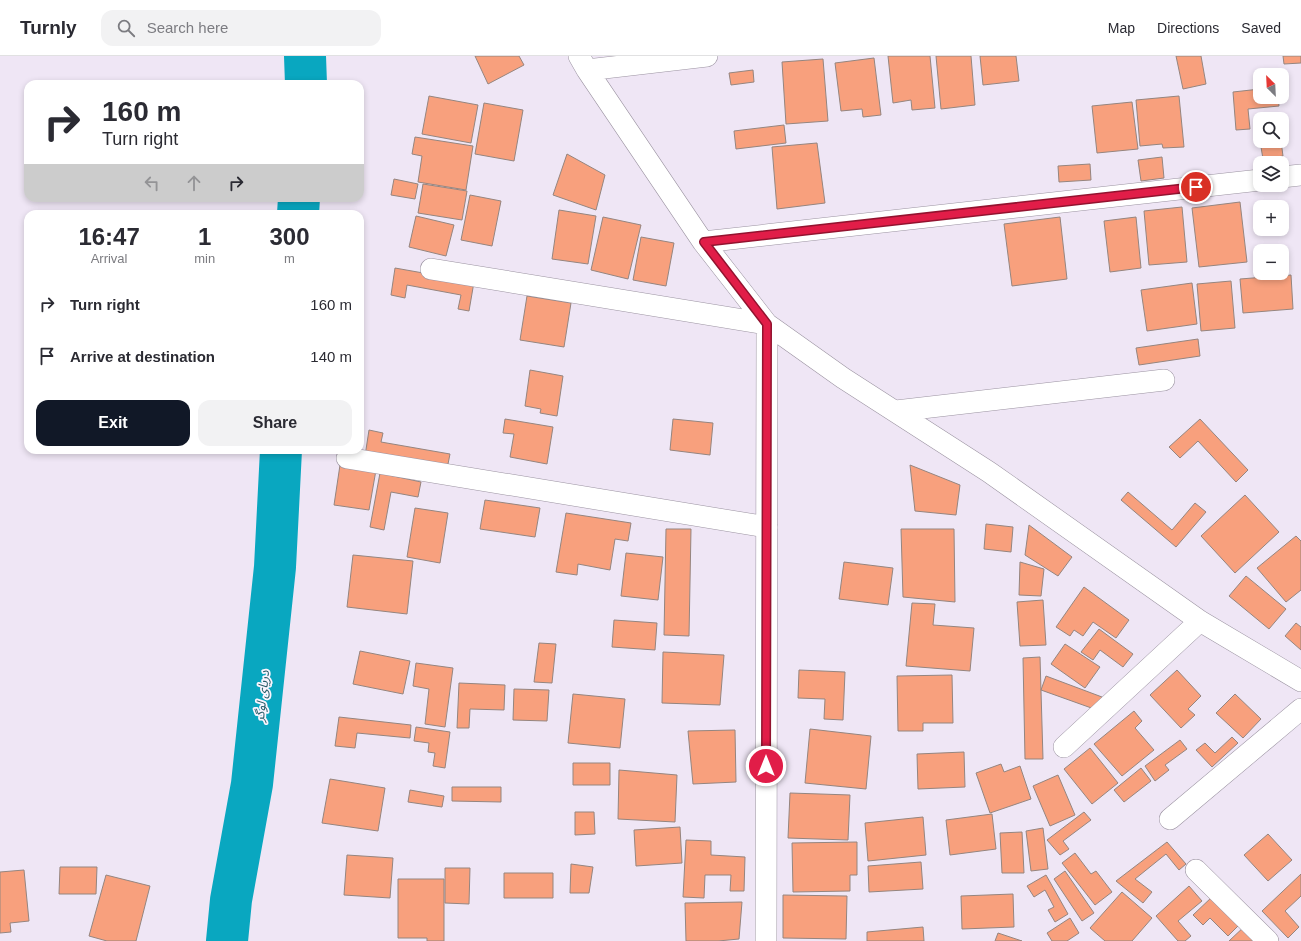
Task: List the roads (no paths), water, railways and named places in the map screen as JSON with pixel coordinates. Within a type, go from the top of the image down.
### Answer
[{"type":"street","points":[[583,63],[707,56]]},
{"type":"street","points":[[583,63],[704,242],[767,324],[843,378],[989,472],[1200,621],[1301,681]]},
{"type":"street","points":[[1289,176],[1301,175]]},
{"type":"street","points":[[704,242],[1253,181]]},
{"type":"street","points":[[431,269],[767,324]]},
{"type":"street","points":[[766,941],[767,324]]},
{"type":"street","points":[[896,411],[1164,380]]},
{"type":"street","points":[[347,458],[766,527]]},
{"type":"street","points":[[1064,747],[1200,621]]},
{"type":"street","points":[[1170,819],[1301,709]]},
{"type":"street","points":[[1196,870],[1268,941]]},
{"type":"waterway","name":"دریای لوگر","points":[[305,56],[306,80]]},
{"type":"waterway","name":"دریای لوگر","points":[[298,210],[299,202]]},
{"type":"waterway","name":"دریای لوگر","points":[[227,941],[231,900],[252,784],[275,567],[281,454]]}]
